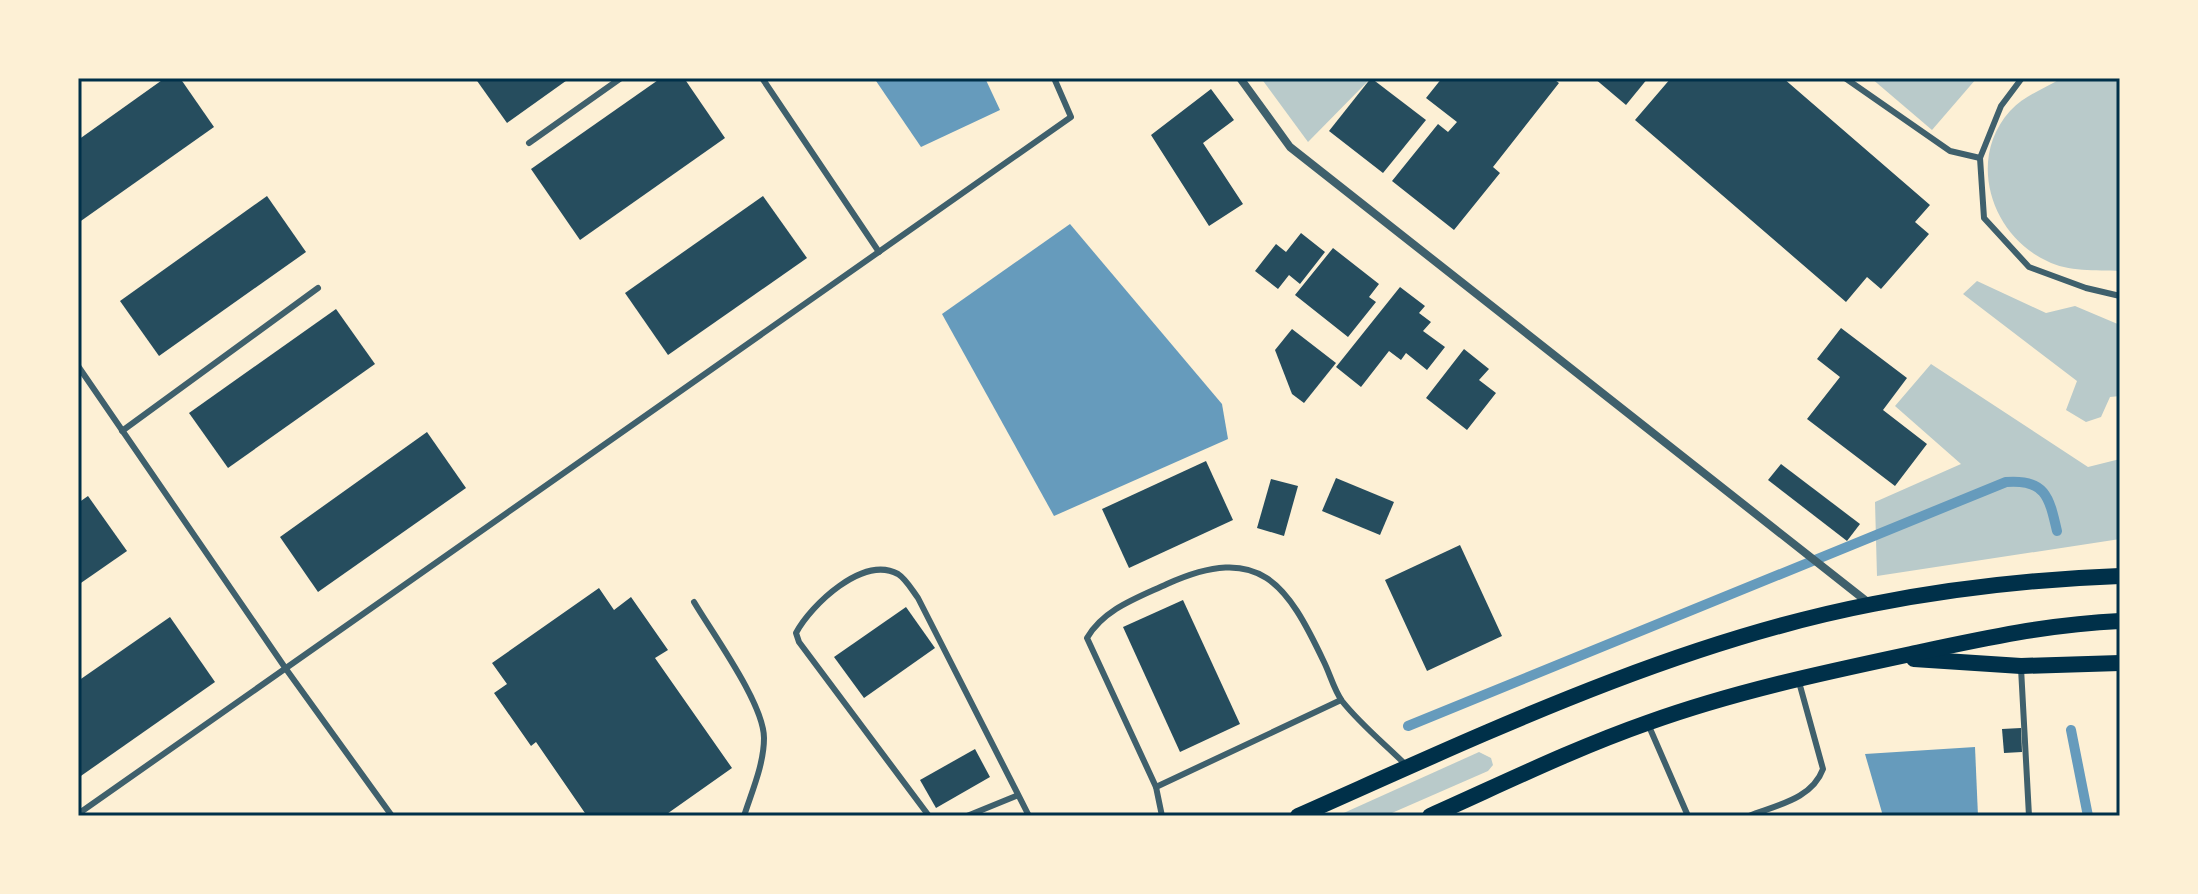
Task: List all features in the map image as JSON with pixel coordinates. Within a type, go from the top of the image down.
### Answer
[{"type":"main road","points":[[1298,816],[1570,697],[1658,665],[1870,605],[2035,580],[2120,576]]},
{"type":"main road","points":[[1430,816],[1568,753],[1648,723],[1798,679],[2038,628],[2120,621]]},
{"type":"main road","points":[[1893,658],[2021,666],[2120,663]]},
{"type":"street","points":[[1240,78],[1290,147],[1870,605]]},
{"type":"lane","points":[[529,143],[621,78]]},
{"type":"lane","points":[[762,78],[879,252]]},
{"type":"lane","points":[[78,814],[1071,117],[1054,78]]},
{"type":"lane","points":[[1845,78],[1950,151],[1980,158]]},
{"type":"lane","points":[[2022,78],[2001,106],[1980,158],[1984,218],[2029,267],[2086,288],[2120,296]]},
{"type":"lane","points":[[122,431],[318,288]]},
{"type":"lane","points":[[78,366],[286,669],[392,816]]},
{"type":"lane","points":[[1162,816],[1156,787],[1087,638],[1095,624],[1120,606],[1182,578],[1230,568],[1262,572],[1301,614],[1341,700],[1408,767]]},
{"type":"lane","points":[[929,816],[799,642],[796,633],[819,604],[858,576],[876,570],[901,575],[918,598],[1016,796],[1029,816]]},
{"type":"lane","points":[[694,602],[761,715],[764,739],[761,762],[744,816]]},
{"type":"lane","points":[[2021,666],[2029,816]]},
{"type":"lane","points":[[1749,816],[1802,795],[1818,783],[1823,769],[1798,679]]},
{"type":"lane","points":[[1156,787],[1341,700]]},
{"type":"lane","points":[[1648,723],[1688,816]]},
{"type":"lane","points":[[967,816],[1016,796]]},
{"type":"shaded area","points":[[1261,78],[1371,78],[1308,142]]},
{"type":"shaded area","points":[[1871,78],[1975,78],[1976,79],[1932,130]]},
{"type":"shaded area","points":[[2062,78],[2120,78],[2120,271],[2073,269],[2047,261],[2012,234],[1991,195],[1989,152],[1997,130],[2016,105]]},
{"type":"shaded area","points":[[1977,281],[2046,313],[2075,306],[2120,325],[2120,396],[2110,397],[2101,417],[2086,422],[2066,410],[2077,381],[1963,294]]},
{"type":"shaded area","points":[[1931,364],[2088,467],[2120,459],[2120,539],[1877,576],[1875,502],[1961,464],[1895,406]]},
{"type":"shaded area","points":[[1479,752],[1491,758],[1493,765],[1488,771],[1385,816],[1337,816]]},
{"type":"water","points":[[874,78],[985,78],[1000,110],[921,147]]},
{"type":"water","points":[[1070,224],[1222,404],[1228,439],[1054,516],[942,314]]},
{"type":"water","points":[[1975,747],[1978,816],[1883,816],[1865,754]]},
{"type":"building","points":[[165,78],[180,78],[214,127],[78,223],[78,140]]},
{"type":"building","points":[[475,78],[570,78],[507,123]]},
{"type":"building","points":[[661,78],[684,78],[725,138],[580,240],[531,169]]},
{"type":"building","points":[[1371,78],[1426,120],[1383,173],[1329,131]]},
{"type":"building","points":[[1442,78],[1489,81],[1491,78],[1552,78],[1559,83],[1493,167],[1500,173],[1454,230],[1392,181],[1438,124],[1448,132],[1457,122],[1426,98]]},
{"type":"building","points":[[1594,78],[1648,78],[1626,105]]},
{"type":"building","points":[[1671,78],[1783,78],[1930,205],[1915,222],[1929,234],[1881,289],[1867,277],[1846,302],[1635,120]]},
{"type":"building","points":[[1211,89],[1234,120],[1203,143],[1243,204],[1209,226],[1151,135]]},
{"type":"building","points":[[267,196],[306,252],[159,356],[120,301]]},
{"type":"building","points":[[763,196],[807,258],[668,355],[625,293]]},
{"type":"building","points":[[1301,233],[1325,252],[1300,284],[1289,275],[1278,289],[1255,271],[1276,244],[1286,252]]},
{"type":"building","points":[[1333,248],[1379,284],[1369,297],[1376,302],[1348,337],[1295,295]]},
{"type":"building","points":[[1400,287],[1425,306],[1419,313],[1431,322],[1423,331],[1445,347],[1427,370],[1406,353],[1401,360],[1389,351],[1361,387],[1336,367]]},
{"type":"building","points":[[336,309],[375,364],[228,468],[189,413]]},
{"type":"building","points":[[1841,328],[1907,378],[1883,410],[1927,444],[1895,486],[1807,419],[1840,377],[1817,359]]},
{"type":"building","points":[[1292,329],[1336,363],[1304,403],[1292,394],[1275,350]]},
{"type":"building","points":[[1464,349],[1489,369],[1479,380],[1496,393],[1467,430],[1426,398]]},
{"type":"building","points":[[427,432],[466,488],[318,592],[280,537]]},
{"type":"building","points":[[1206,461],[1233,520],[1129,568],[1102,509]]},
{"type":"building","points":[[1781,464],[1860,524],[1847,541],[1768,480]]},
{"type":"building","points":[[1336,478],[1394,502],[1380,535],[1322,511]]},
{"type":"building","points":[[1271,479],[1298,486],[1284,536],[1257,528]]},
{"type":"building","points":[[88,496],[127,551],[78,585],[78,503]]},
{"type":"building","points":[[1460,545],[1502,636],[1427,671],[1385,580]]},
{"type":"building","points":[[599,588],[614,610],[631,597],[668,650],[655,658],[732,768],[664,816],[587,816],[536,742],[531,746],[494,693],[507,684],[492,663]]},
{"type":"building","points":[[1183,600],[1240,724],[1180,752],[1123,627]]},
{"type":"building","points":[[906,607],[935,648],[864,698],[834,657]]},
{"type":"building","points":[[170,617],[215,682],[78,778],[78,681]]},
{"type":"building","points":[[2021,728],[2022,752],[2004,753],[2002,729]]},
{"type":"building","points":[[975,749],[990,777],[936,808],[920,780]]},
{"type":"waterway","points":[[1408,726],[2006,482],[2029,483],[2043,492],[2057,531]]},
{"type":"waterway","points":[[2071,730],[2088,816]]}]
